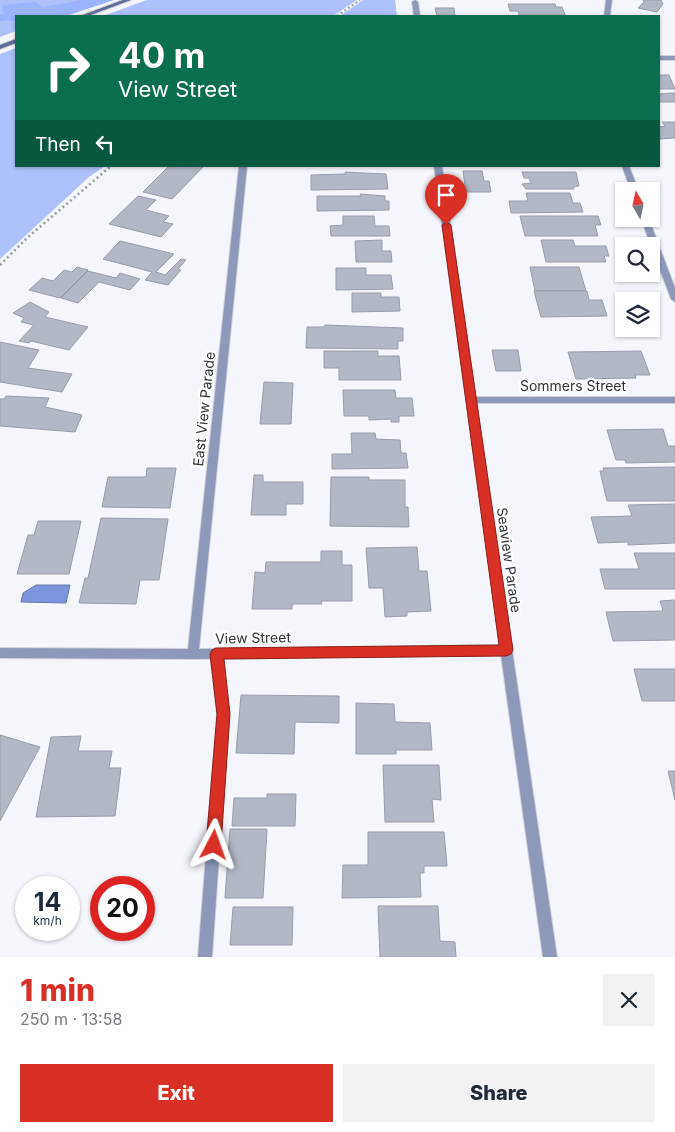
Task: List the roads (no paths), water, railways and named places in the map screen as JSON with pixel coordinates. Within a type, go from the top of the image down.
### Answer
[{"type":"street","points":[[86,15],[128,0]]},
{"type":"street","points":[[607,15],[610,0]]},
{"type":"street","points":[[415,2],[417,15]]},
{"type":"street","points":[[0,47],[15,41]]},
{"type":"street","points":[[660,58],[675,58]]},
{"type":"street","name":"East View Parade","points":[[193,654],[243,167]]},
{"type":"street","name":"Seaview Parade","points":[[438,167],[550,957]]},
{"type":"street","points":[[626,167],[632,182]]},
{"type":"street","points":[[648,228],[675,299]]},
{"type":"street","name":"Sommers Street","points":[[471,400],[675,400]]},
{"type":"street","name":"View Street","points":[[0,653],[216,654],[506,650]]},
{"type":"street","points":[[205,957],[224,714],[216,654]]}]
